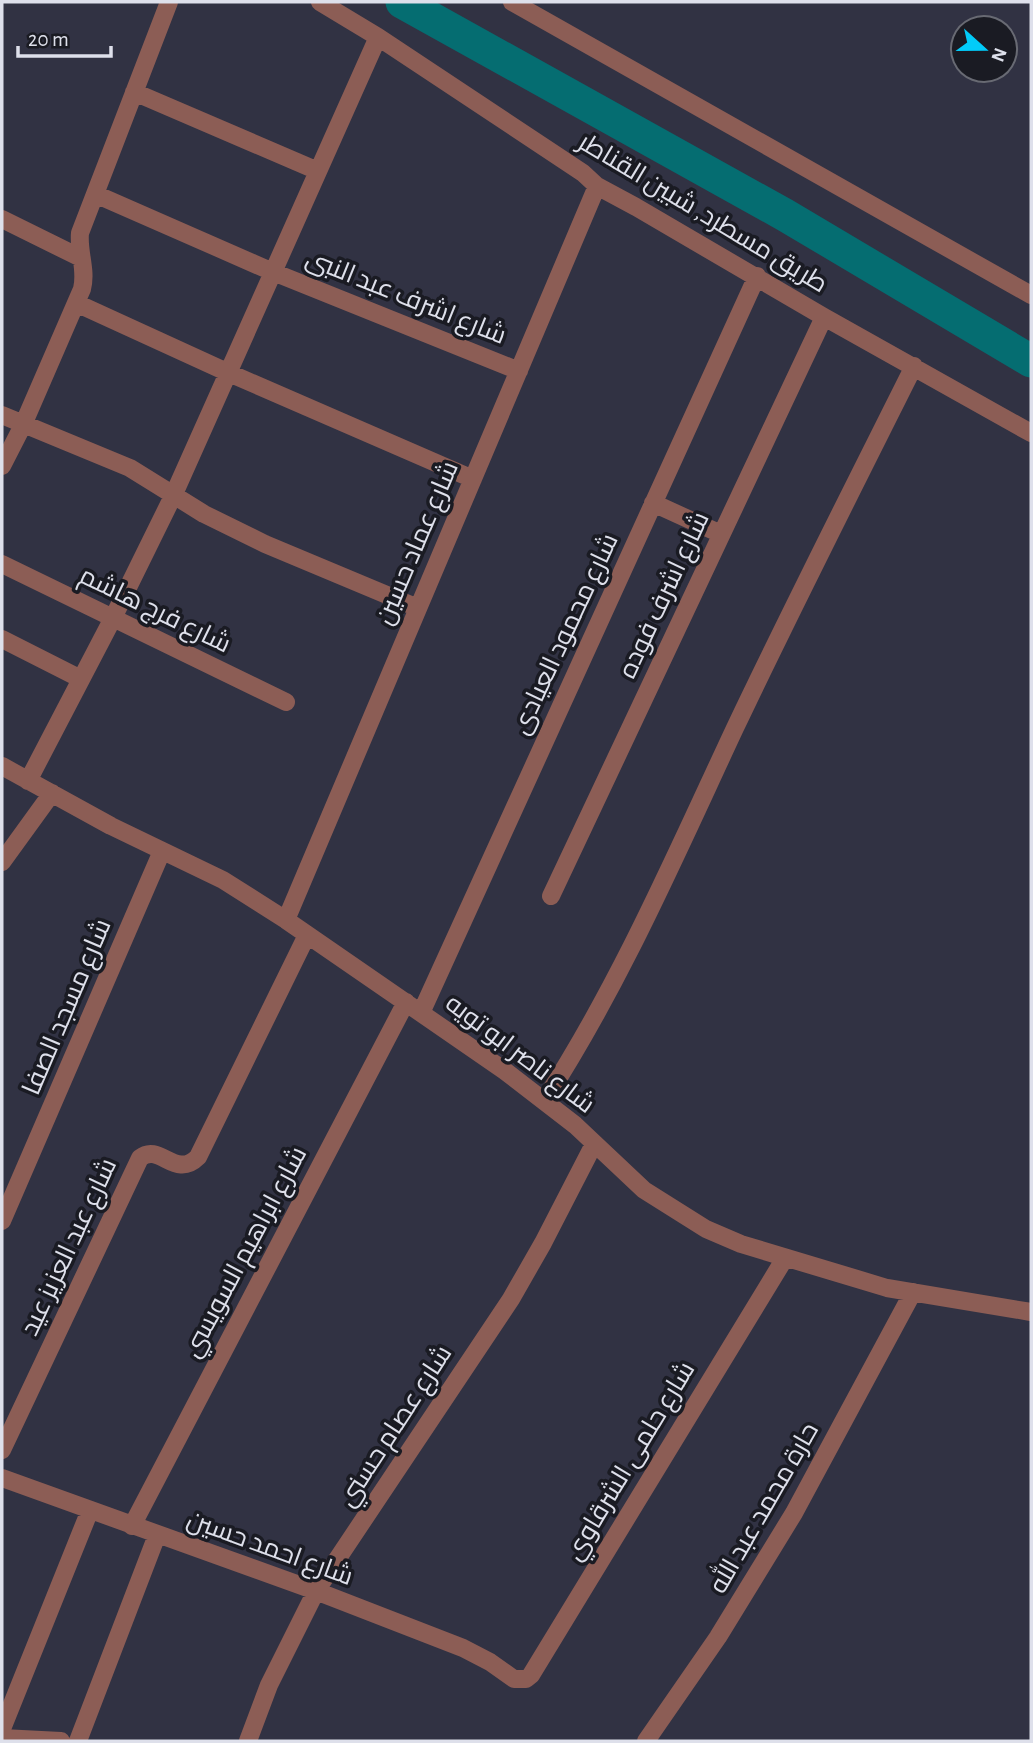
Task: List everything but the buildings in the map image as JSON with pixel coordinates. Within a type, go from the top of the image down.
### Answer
[{"type":"street","points":[[2,466],[23,425],[84,281],[80,233],[169,2]]},
{"type":"street","name":"طريق مسطرد, شبين القناطر","points":[[320,2],[378,37],[583,173],[597,186],[1031,433]]},
{"type":"street","points":[[512,2],[1031,295]]},
{"type":"street","points":[[27,781],[113,618],[174,494],[378,37]]},
{"type":"street","points":[[134,92],[318,171]]},
{"type":"street","name":"شارع عماد حسين","points":[[286,920],[597,186]]},
{"type":"street","name":"شارع اشرف عبد النبى","points":[[95,194],[273,272],[519,371]]},
{"type":"street","points":[[2,219],[81,258]]},
{"type":"street","name":"شارع محمود العيادى","points":[[421,1013],[757,276]]},
{"type":"street","points":[[76,303],[473,479]]},
{"type":"street","name":"شارع اشرف فوده","points":[[551,896],[824,317]]},
{"type":"street","points":[[544,1101],[592,1025],[778,637],[914,366]]},
{"type":"street","points":[[2,415],[130,468],[204,514],[265,544],[418,608]]},
{"type":"street","points":[[653,503],[721,534]]},
{"type":"street","name":"شارع فرج هاشم","points":[[2,564],[286,702]]},
{"type":"street","points":[[2,639],[81,679]]},
{"type":"street","name":"شارع ناصر ابو تويه","points":[[2,766],[223,880],[286,920],[505,1070],[594,1144],[644,1190],[706,1229],[741,1244],[887,1287],[1031,1312]]},
{"type":"street","points":[[2,862],[52,793]]},
{"type":"street","name":"شارع مسجد الصفا","points":[[2,1221],[163,850]]},
{"type":"street","name":"شارع عبد العزيز عيد","points":[[2,1450],[140,1158],[153,1154],[177,1165],[185,1165],[198,1157],[307,935]]},
{"type":"street","name":"شارع ابراهيم السويسي","points":[[132,1526],[405,1002]]},
{"type":"street","name":"شارع عصام حسني","points":[[248,1741],[269,1685],[316,1591],[511,1299],[594,1144]]},
{"type":"street","name":"شارع حلمى الشرقاوي","points":[[514,1679],[526,1679],[531,1675],[785,1258]]},
{"type":"street","name":"حارة محمد عبد الله","points":[[646,1741],[718,1637],[794,1513],[913,1292]]},
{"type":"street","name":"شارع احمد حسين","points":[[2,1478],[316,1591],[463,1648],[514,1679]]},
{"type":"street","points":[[61,1741],[5,1737],[90,1510]]},
{"type":"street","points":[[78,1741],[157,1535]]},
{"type":"waterway","points":[[402,2],[785,215],[1031,361]]}]
